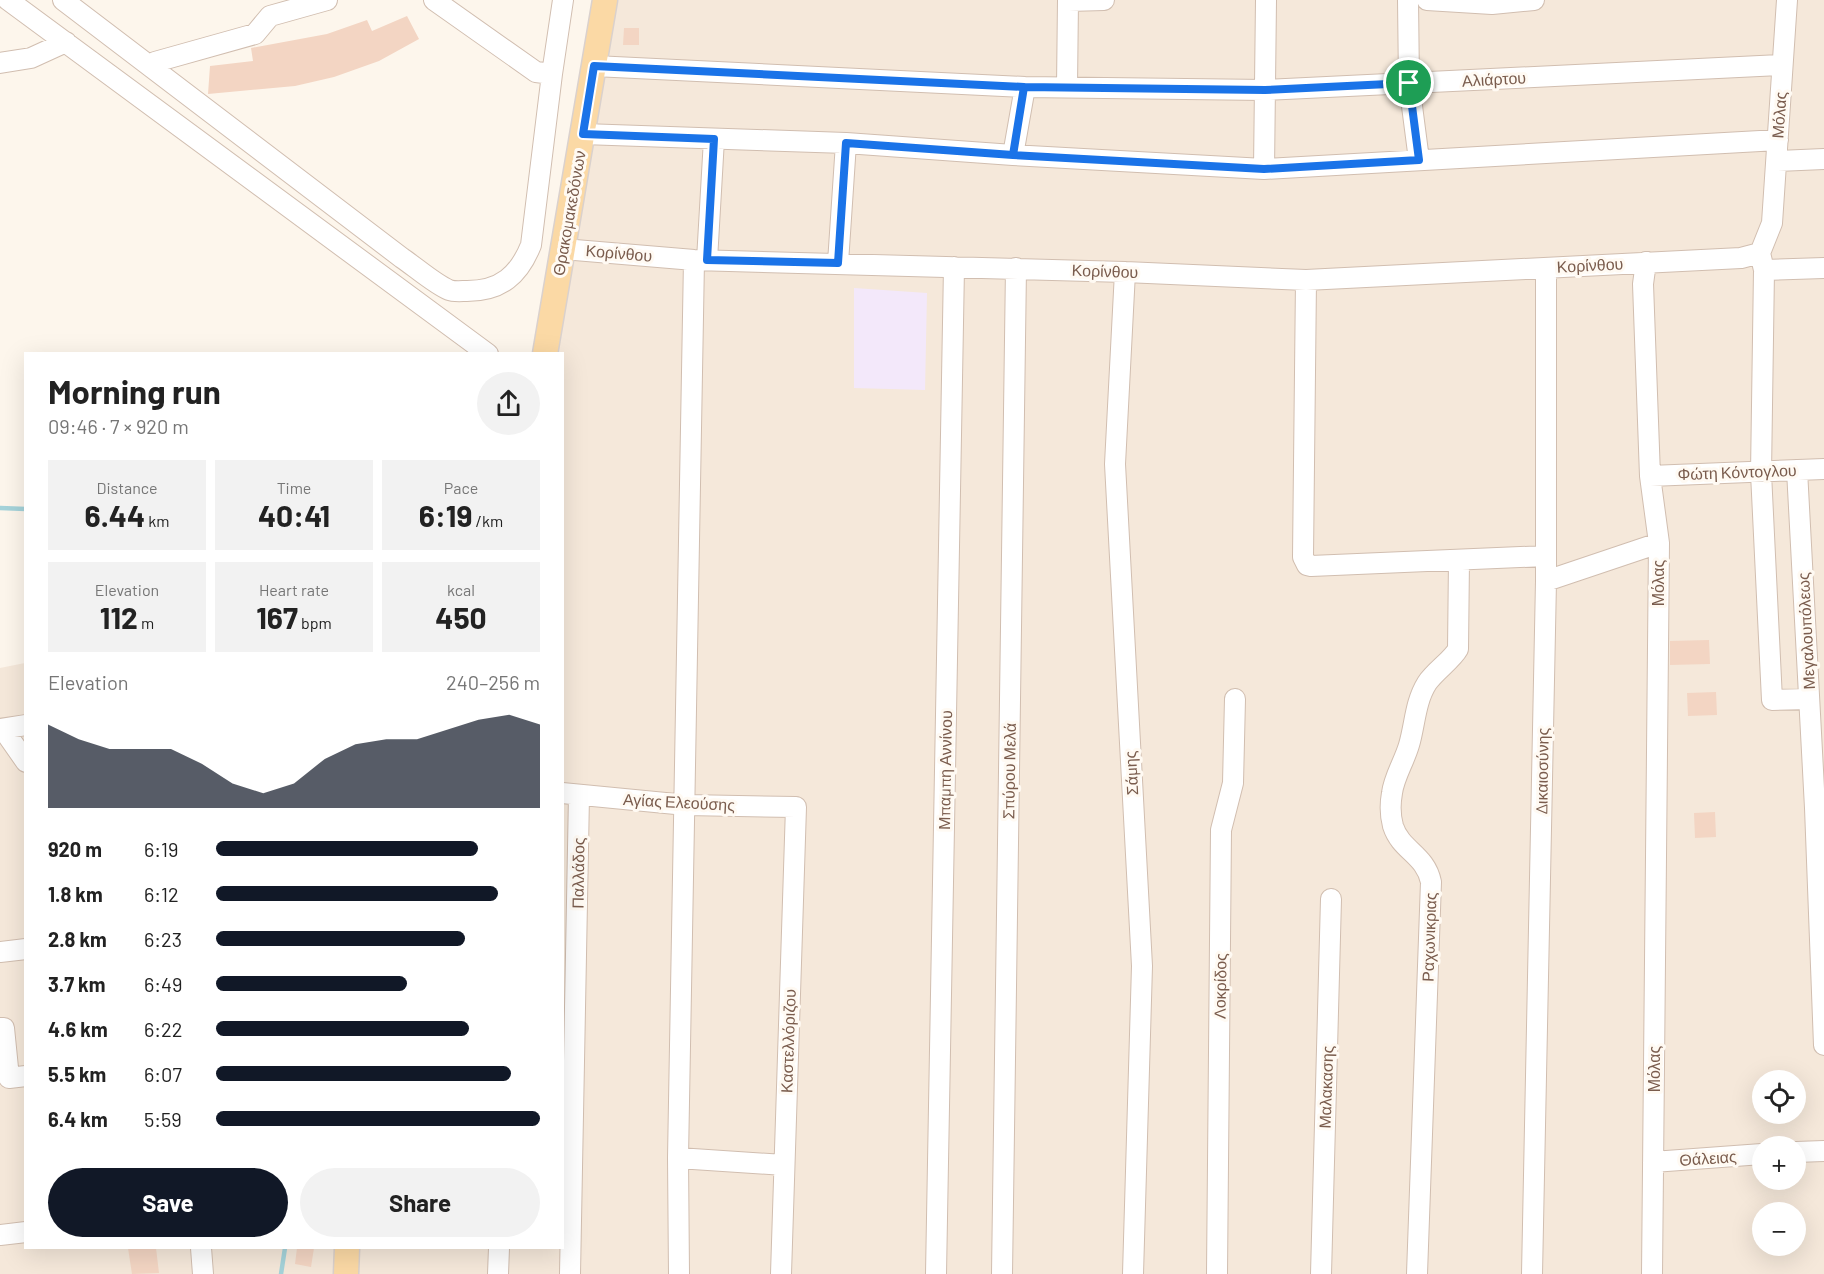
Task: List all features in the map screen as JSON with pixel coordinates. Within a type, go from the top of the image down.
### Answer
[{"type":"main road","name":"Θρακομακεδόνων","points":[[545,352],[605,0]]},
{"type":"main road","points":[[346,1274],[347,1249]]},
{"type":"street","points":[[8,0],[485,352]]},
{"type":"street","points":[[63,0],[402,258],[449,290],[469,291],[485,289],[511,276],[520,267],[531,245],[563,0]]},
{"type":"street","points":[[150,66],[155,62],[255,34],[270,16],[327,0]]},
{"type":"street","points":[[434,0],[536,72],[552,74]]},
{"type":"street","points":[[1067,87],[1068,1],[1104,0]]},
{"type":"street","points":[[1264,169],[1266,0]]},
{"type":"street","points":[[1408,0],[1409,83],[1419,160]]},
{"type":"street","points":[[1427,0],[1492,4],[1534,0]]},
{"type":"street","name":"Μόλας","points":[[1762,261],[1772,223],[1787,0]]},
{"type":"street","points":[[0,63],[31,58],[66,42]]},
{"type":"street","name":"Αλιάρτου","points":[[594,66],[1024,87],[1265,90],[1782,65]]},
{"type":"street","points":[[1013,155],[1024,87]]},
{"type":"street","points":[[583,134],[846,143],[1264,169],[1778,140]]},
{"type":"street","points":[[679,1274],[678,1158],[701,260],[714,139]]},
{"type":"street","points":[[838,263],[846,143]]},
{"type":"street","points":[[1777,161],[1824,159]]},
{"type":"street","name":"Κορίνθου","points":[[563,249],[701,260],[1016,268],[1306,280],[1646,262]]},
{"type":"street","points":[[1646,262],[1741,258],[1824,268]]},
{"type":"street","points":[[1762,261],[1761,473],[1772,700],[1809,699]]},
{"type":"street","name":"Μόλας","points":[[1646,262],[1642,284],[1650,476],[1659,543],[1652,1274]]},
{"type":"street","name":"Μπαμπη Αννίνου","points":[[936,1274],[954,267]]},
{"type":"street","name":"Σπύρου Μελά","points":[[1002,1274],[1016,268]]},
{"type":"street","name":"Δικαιοσύνης","points":[[1532,1274],[1546,581],[1546,268]]},
{"type":"street","name":"Σάμης","points":[[1125,272],[1115,464],[1142,966],[1133,1274]]},
{"type":"street","points":[[1306,280],[1304,560],[1311,566],[1546,556]]},
{"type":"street","name":"Φώτη Κόντογλου","points":[[1650,476],[1824,469]]},
{"type":"street","name":"Μεγαλουπόλεως","points":[[1797,470],[1824,1045]]},
{"type":"street","points":[[1546,581],[1659,543]]},
{"type":"street","name":"Ραχωνικριας","points":[[1418,1274],[1431,882],[1425,865],[1396,833],[1390,806],[1394,783],[1409,744],[1420,695],[1436,672],[1458,650],[1459,560]]},
{"type":"street","name":"Λοκρίδος","points":[[1216,1274],[1221,830],[1233,783],[1234,699]]},
{"type":"street","points":[[24,725],[2,729],[24,759]]},
{"type":"street","name":"Αγίας Ελεούσης","points":[[571,794],[686,805],[796,807]]},
{"type":"street","name":"Παλλάδος","points":[[570,1274],[571,794]]},
{"type":"street","name":"Καστελλόριζου","points":[[781,1274],[796,807]]},
{"type":"street","name":"Μαλακασης","points":[[1321,1274],[1331,899]]},
{"type":"street","points":[[0,952],[24,949]]},
{"type":"street","points":[[0,1028],[3,1028],[9,1078],[24,1076]]},
{"type":"street","points":[[1806,1152],[1824,1151]]},
{"type":"street","name":"Θάλειας","points":[[1653,1162],[1752,1155]]},
{"type":"street","points":[[678,1158],[784,1165]]},
{"type":"street","points":[[0,1235],[24,1232]]},
{"type":"street","points":[[201,1249],[202,1274]]},
{"type":"street","points":[[498,1274],[499,1249]]},
{"type":"shaded area","points":[[613,0],[1824,0],[1824,1274],[0,1274],[0,668],[24,663],[24,1249],[564,1249],[564,352],[557,352]]},
{"type":"shaded area","points":[[854,288],[927,293],[925,390],[854,388]]},
{"type":"building","points":[[407,16],[419,39],[379,61],[334,77],[295,86],[208,94],[210,66],[253,61],[251,48],[327,34],[367,20],[372,31]]},
{"type":"building","points":[[624,28],[639,28],[639,45],[623,45]]},
{"type":"building","points":[[1709,640],[1710,664],[1670,665],[1670,641]]},
{"type":"building","points":[[1716,692],[1717,715],[1688,716],[1687,693]]},
{"type":"building","points":[[1715,812],[1716,837],[1695,838],[1694,813]]},
{"type":"building","points":[[128,1249],[156,1249],[159,1273],[132,1274]]},
{"type":"building","points":[[297,1249],[314,1249],[311,1267],[295,1264]]},
{"type":"waterway","points":[[0,508],[24,509]]},
{"type":"waterway","points":[[281,1274],[285,1249]]},
{"type":"route","points":[[1409,83],[1265,90],[1024,87],[1013,155],[846,143],[838,263],[707,260],[714,139],[583,134],[594,66],[1024,87],[1013,155],[1264,169],[1419,160],[1409,83]]}]
